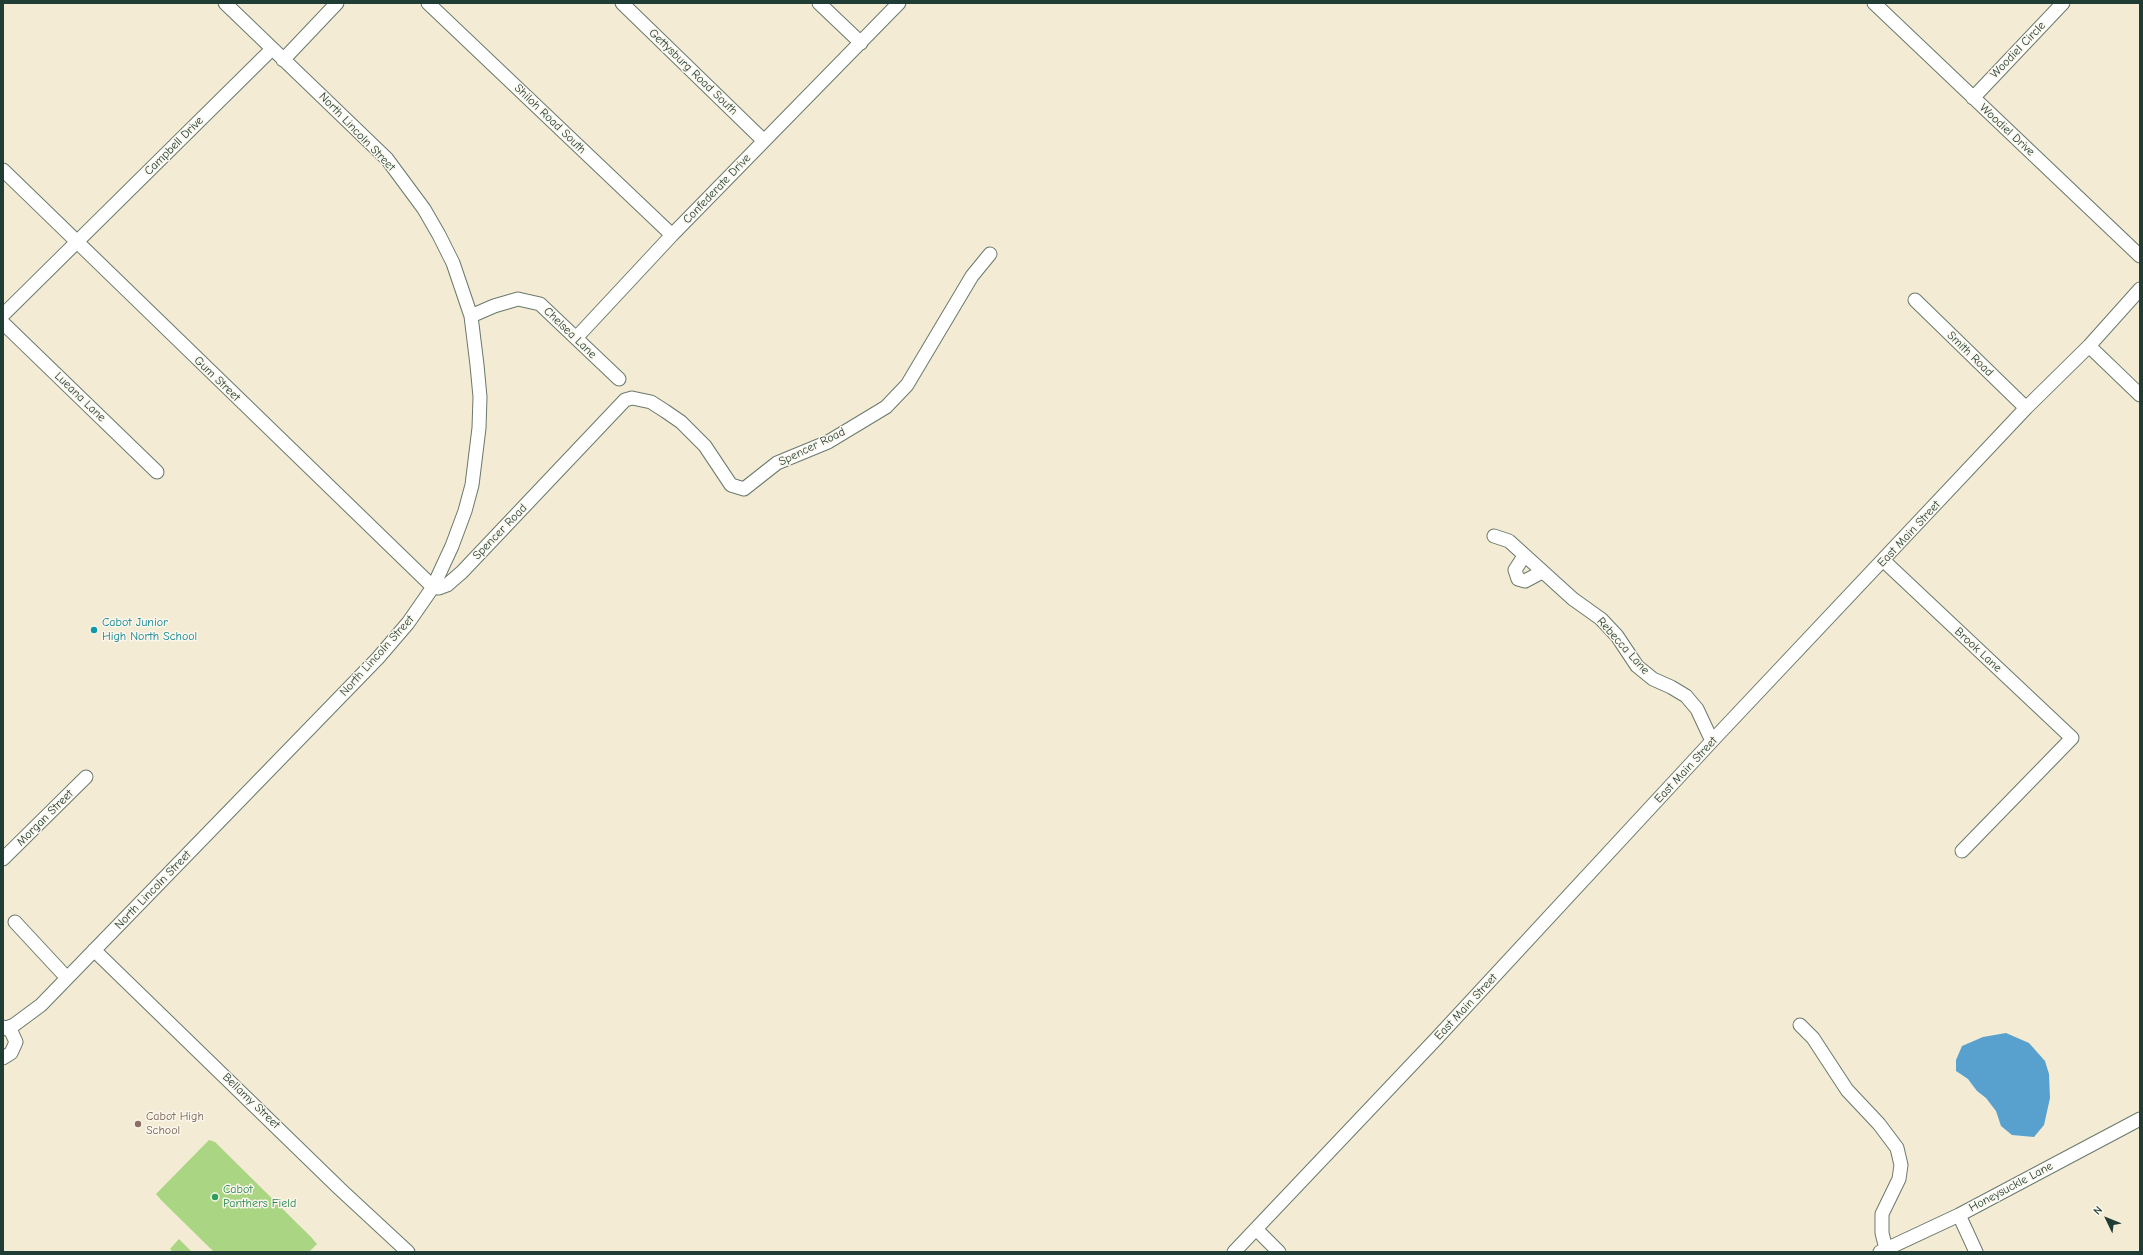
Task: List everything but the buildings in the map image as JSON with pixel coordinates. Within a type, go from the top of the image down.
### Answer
[{"type":"street","name":"North Lincoln Street","points":[[8,1030],[41,1005],[378,658],[408,623],[433,587],[452,546],[465,511],[476,460],[480,397],[471,316],[453,263],[424,209],[387,159],[225,3]]},
{"type":"street","points":[[283,60],[337,3]]},
{"type":"street","name":"Shiloh Road South","points":[[428,3],[672,235]]},
{"type":"street","name":"Gettysburg Road South","points":[[622,3],[764,141]]},
{"type":"street","points":[[819,3],[861,43]]},
{"type":"street","name":"Confederate Drive","points":[[576,338],[672,235],[899,3]]},
{"type":"street","name":"Woodiel Drive","points":[[1874,3],[2140,256]]},
{"type":"street","name":"Woodiel Circle","points":[[1973,98],[2063,3]]},
{"type":"street","name":"Campbell Drive","points":[[76,242],[272,49]]},
{"type":"street","name":"Gum Street","points":[[3,170],[433,587]]},
{"type":"street","points":[[3,315],[76,242]]},
{"type":"street","name":"Spencer Road","points":[[433,587],[439,588],[447,585],[462,572],[625,400],[632,398],[651,402],[680,422],[705,446],[731,485],[744,489],[777,463],[828,442],[862,422],[886,407],[907,385],[972,276],[990,254]]},
{"type":"street","name":"East Main Street","points":[[1234,1252],[1436,1039],[1712,741],[1884,561],[2026,408],[2089,346],[2140,289]]},
{"type":"street","name":"Chelsea Lane","points":[[471,316],[494,306],[518,299],[530,300],[540,304],[619,379]]},
{"type":"street","name":"Smith Road","points":[[1914,300],[2026,408]]},
{"type":"street","name":"Lueana Lane","points":[[3,322],[157,472]]},
{"type":"street","points":[[2089,346],[2140,395]]},
{"type":"street","name":"Rebecca Lane","points":[[1494,536],[1509,541],[1542,572],[1601,619],[1617,636],[1637,666],[1653,679],[1686,696],[1697,709],[1712,741]]},
{"type":"street","points":[[1524,556],[1515,570],[1518,579],[1525,581],[1542,572]]},
{"type":"street","name":"Brook Lane","points":[[1884,561],[2072,738],[1962,851]]},
{"type":"street","name":"Morgan Street","points":[[3,859],[86,777]]},
{"type":"street","points":[[15,922],[67,978]]},
{"type":"street","name":"Bellamy Street","points":[[94,950],[340,1189],[408,1252]]},
{"type":"street","points":[[1800,1025],[1812,1038],[1847,1090],[1879,1124],[1897,1148],[1901,1164],[1899,1179],[1882,1214],[1883,1250]]},
{"type":"street","points":[[3,1058],[14,1050],[16,1042],[8,1030]]},
{"type":"street","name":"Honeysuckle Lane","points":[[1883,1250],[1959,1215],[2140,1119]]},
{"type":"street","points":[[1959,1215],[1976,1252]]},
{"type":"street","points":[[1256,1229],[1279,1252]]},
{"type":"green space","name":"Cabot Panthers Field","points":[[209,1140],[215,1142],[311,1237],[317,1244],[309,1252],[214,1252],[161,1200],[156,1194]]},
{"type":"green space","points":[[179,1239],[192,1252],[173,1252],[170,1249]]},
{"type":"water","points":[[2006,1033],[2029,1043],[2045,1061],[2049,1074],[2050,1098],[2044,1125],[2034,1137],[2012,1135],[2001,1126],[1996,1111],[1986,1098],[1977,1091],[1968,1079],[1956,1071],[1956,1060],[1962,1046],[1983,1037]]},
{"type":"place","name":"Cabot Junior High North School","points":[[94,630]]},
{"type":"place","name":"Cabot High School","points":[[138,1124]]},
{"type":"place","name":"Cabot Panthers Field","points":[[215,1197]]}]
